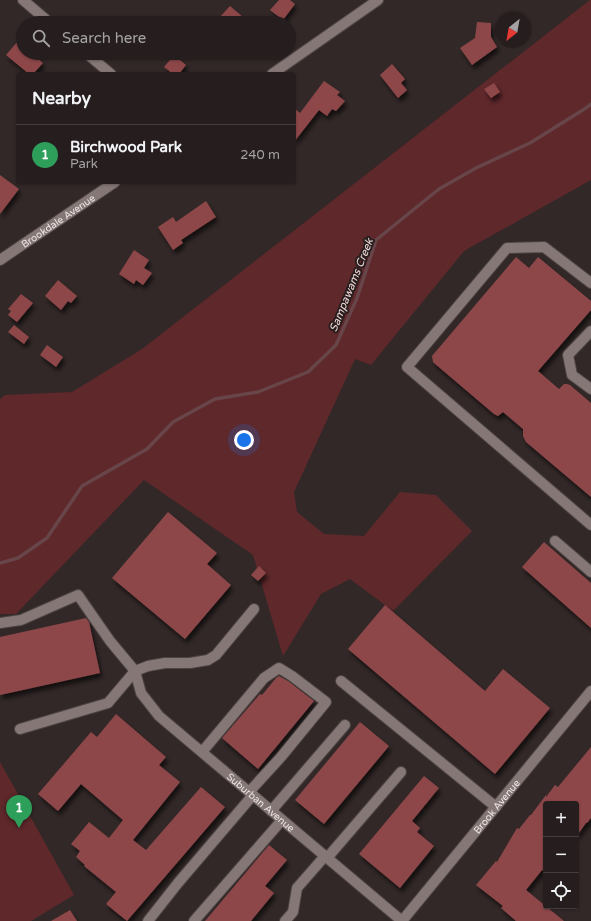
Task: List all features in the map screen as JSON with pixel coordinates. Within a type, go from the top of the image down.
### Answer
[{"type":"street","points":[[23,0],[42,16]]},
{"type":"street","points":[[296,57],[378,0]]},
{"type":"street","points":[[94,60],[109,72]]},
{"type":"street","points":[[275,72],[292,60]]},
{"type":"street","name":"Brookdale Avenue","points":[[0,260],[112,184]]},
{"type":"street","points":[[591,283],[544,247],[507,248],[407,367],[591,525]]},
{"type":"street","points":[[591,331],[568,355],[572,375],[591,389]]},
{"type":"street","points":[[555,541],[591,572]]},
{"type":"street","points":[[0,623],[21,620],[78,595],[110,641],[135,671]]},
{"type":"street","points":[[20,729],[108,703],[135,671],[148,666],[165,663],[190,663],[208,660],[216,655],[254,609]]},
{"type":"street","points":[[148,921],[178,882],[326,702],[279,668],[264,678],[202,752]]},
{"type":"street","name":"Suburban Avenue","points":[[135,671],[141,693],[159,716],[402,921]]},
{"type":"street","points":[[341,682],[496,807]]},
{"type":"street","name":"Brook Avenue","points":[[402,921],[591,691]]},
{"type":"street","points":[[271,811],[345,724]]},
{"type":"street","points":[[285,921],[293,912],[297,888],[401,772]]},
{"type":"street","points":[[194,921],[282,820]]},
{"type":"shaded area","points":[[591,0],[591,180],[464,251],[371,365],[355,359],[294,492],[297,512],[324,534],[364,536],[400,492],[436,495],[472,531],[393,611],[350,579],[321,594],[283,656],[253,555],[144,480],[16,614],[0,614],[0,399],[5,395],[72,392],[142,349],[528,48],[531,48],[531,46]]},
{"type":"shaded area","points":[[0,762],[74,895],[31,921],[0,921]]},
{"type":"building","points":[[279,0],[290,0],[295,4],[286,16],[278,16],[270,10]]},
{"type":"building","points":[[230,6],[242,16],[221,16]]},
{"type":"building","points":[[477,22],[491,23],[491,37],[496,48],[472,65],[460,48],[475,38]]},
{"type":"building","points":[[16,43],[16,60],[39,60],[43,63],[35,72],[27,72],[6,55]]},
{"type":"building","points":[[170,60],[180,60],[186,65],[181,72],[170,72],[164,67]]},
{"type":"building","points":[[392,64],[405,79],[401,83],[407,90],[398,98],[380,75]]},
{"type":"building","points":[[324,81],[340,92],[337,95],[345,101],[336,111],[332,109],[327,116],[319,110],[296,139],[296,110],[300,113]]},
{"type":"building","points":[[494,83],[500,92],[491,98],[484,89]]},
{"type":"building","points":[[0,175],[19,189],[0,214]]},
{"type":"building","points":[[206,201],[216,217],[181,240],[183,243],[173,250],[158,227],[173,217],[176,222]]},
{"type":"building","points":[[134,250],[149,260],[144,268],[152,273],[143,285],[136,280],[134,284],[119,274]]},
{"type":"building","points":[[516,257],[529,268],[538,257],[591,301],[591,310],[538,371],[559,389],[564,384],[570,385],[591,403],[591,497],[526,442],[523,436],[523,429],[503,412],[498,416],[494,414],[433,362],[432,356]]},
{"type":"building","points":[[58,280],[77,296],[71,303],[68,301],[61,310],[45,296]]},
{"type":"building","points":[[21,294],[33,303],[17,322],[8,315],[11,311],[8,309]]},
{"type":"building","points":[[14,325],[29,337],[24,344],[8,332]]},
{"type":"building","points":[[47,345],[63,357],[56,367],[40,355]]},
{"type":"building","points":[[168,512],[217,553],[207,564],[231,585],[185,639],[112,578]]},
{"type":"building","points":[[544,542],[591,583],[591,628],[522,567]]},
{"type":"building","points":[[259,566],[266,573],[258,581],[251,575]]},
{"type":"building","points":[[385,605],[485,691],[503,669],[550,708],[495,774],[348,649]]},
{"type":"building","points":[[86,618],[89,622],[100,673],[0,695],[0,637]]},
{"type":"building","points":[[279,676],[314,701],[258,769],[222,738],[260,694],[262,695]]},
{"type":"building","points":[[116,714],[166,757],[159,765],[180,782],[133,840],[146,850],[201,787],[225,807],[127,921],[106,904],[116,892],[84,866],[85,865],[76,857],[80,851],[71,844],[89,822],[109,838],[123,820],[81,784],[58,811],[38,794],[91,732],[97,737]]},
{"type":"building","points":[[360,722],[389,746],[324,824],[295,800]]},
{"type":"building","points":[[591,747],[591,818],[579,833],[579,801],[543,801],[543,871],[542,870],[526,890],[543,904],[543,909],[549,909],[564,921],[516,921],[501,908],[503,906],[476,885],[496,861],[497,862],[517,828],[519,829],[555,785],[558,787]]},
{"type":"building","points":[[424,776],[439,788],[412,821],[420,828],[417,832],[434,846],[400,888],[359,854]]},
{"type":"building","points":[[269,845],[287,860],[265,886],[274,893],[251,921],[205,921]]},
{"type":"building","points":[[70,910],[77,921],[51,921]]},
{"type":"waterway","name":"Sampawams Creek","points":[[0,563],[18,558],[47,538],[82,486],[147,449],[173,422],[215,399],[258,392],[308,372],[336,345],[357,298],[376,240],[439,189],[476,168],[530,143],[591,104]]},
{"type":"place","name":"Birchwood Park","points":[[19,828]]}]
